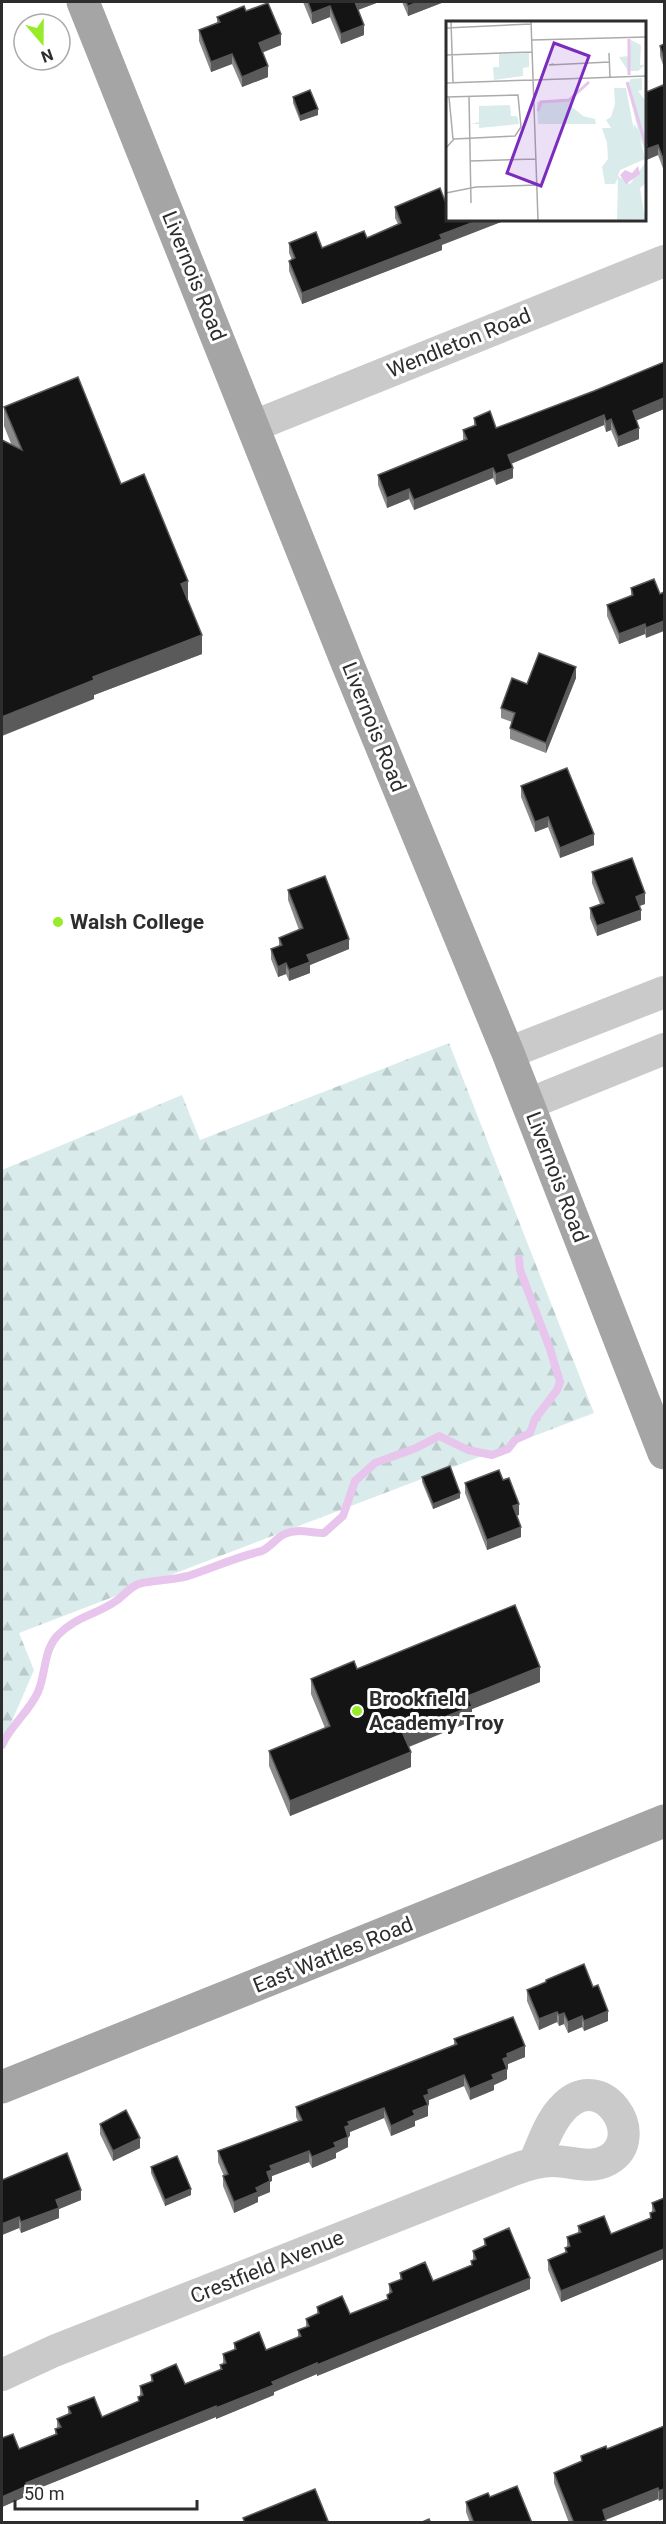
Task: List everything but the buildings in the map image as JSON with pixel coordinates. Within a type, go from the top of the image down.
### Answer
[{"type":"main road","name":"Livernois Road","points":[[83,2],[348,665],[508,1053],[664,1453]]},
{"type":"main road","name":"East Wattles Road","points":[[2,2087],[664,1821]]},
{"type":"street","name":"Wendleton Road","points":[[254,426],[664,261]]},
{"type":"street","points":[[508,1053],[664,992]]},
{"type":"street","points":[[528,1104],[664,1049]]},
{"type":"street","name":"Crestfield Avenue","points":[[2,2375],[65,2347],[534,2163]]},
{"type":"green space","name":"Walsh College","points":[[449,1043],[594,1413],[19,1633],[34,1670],[2,1744],[2,1170],[182,1095],[200,1140]]},
{"type":"waterway","points":[[2,1745],[38,1692],[49,1649],[57,1636],[71,1624],[109,1606],[135,1586],[188,1576],[262,1551],[286,1533],[302,1531],[324,1533],[343,1516],[355,1481],[375,1463],[416,1448],[439,1436],[468,1450],[492,1455],[508,1449],[515,1440],[530,1433],[535,1419],[557,1390],[560,1382],[520,1270],[519,1259]]},
{"type":"place","name":"Walsh College","points":[[58,922]]},
{"type":"place","name":"Brookfield Academy Troy","points":[[357,1711]]}]
